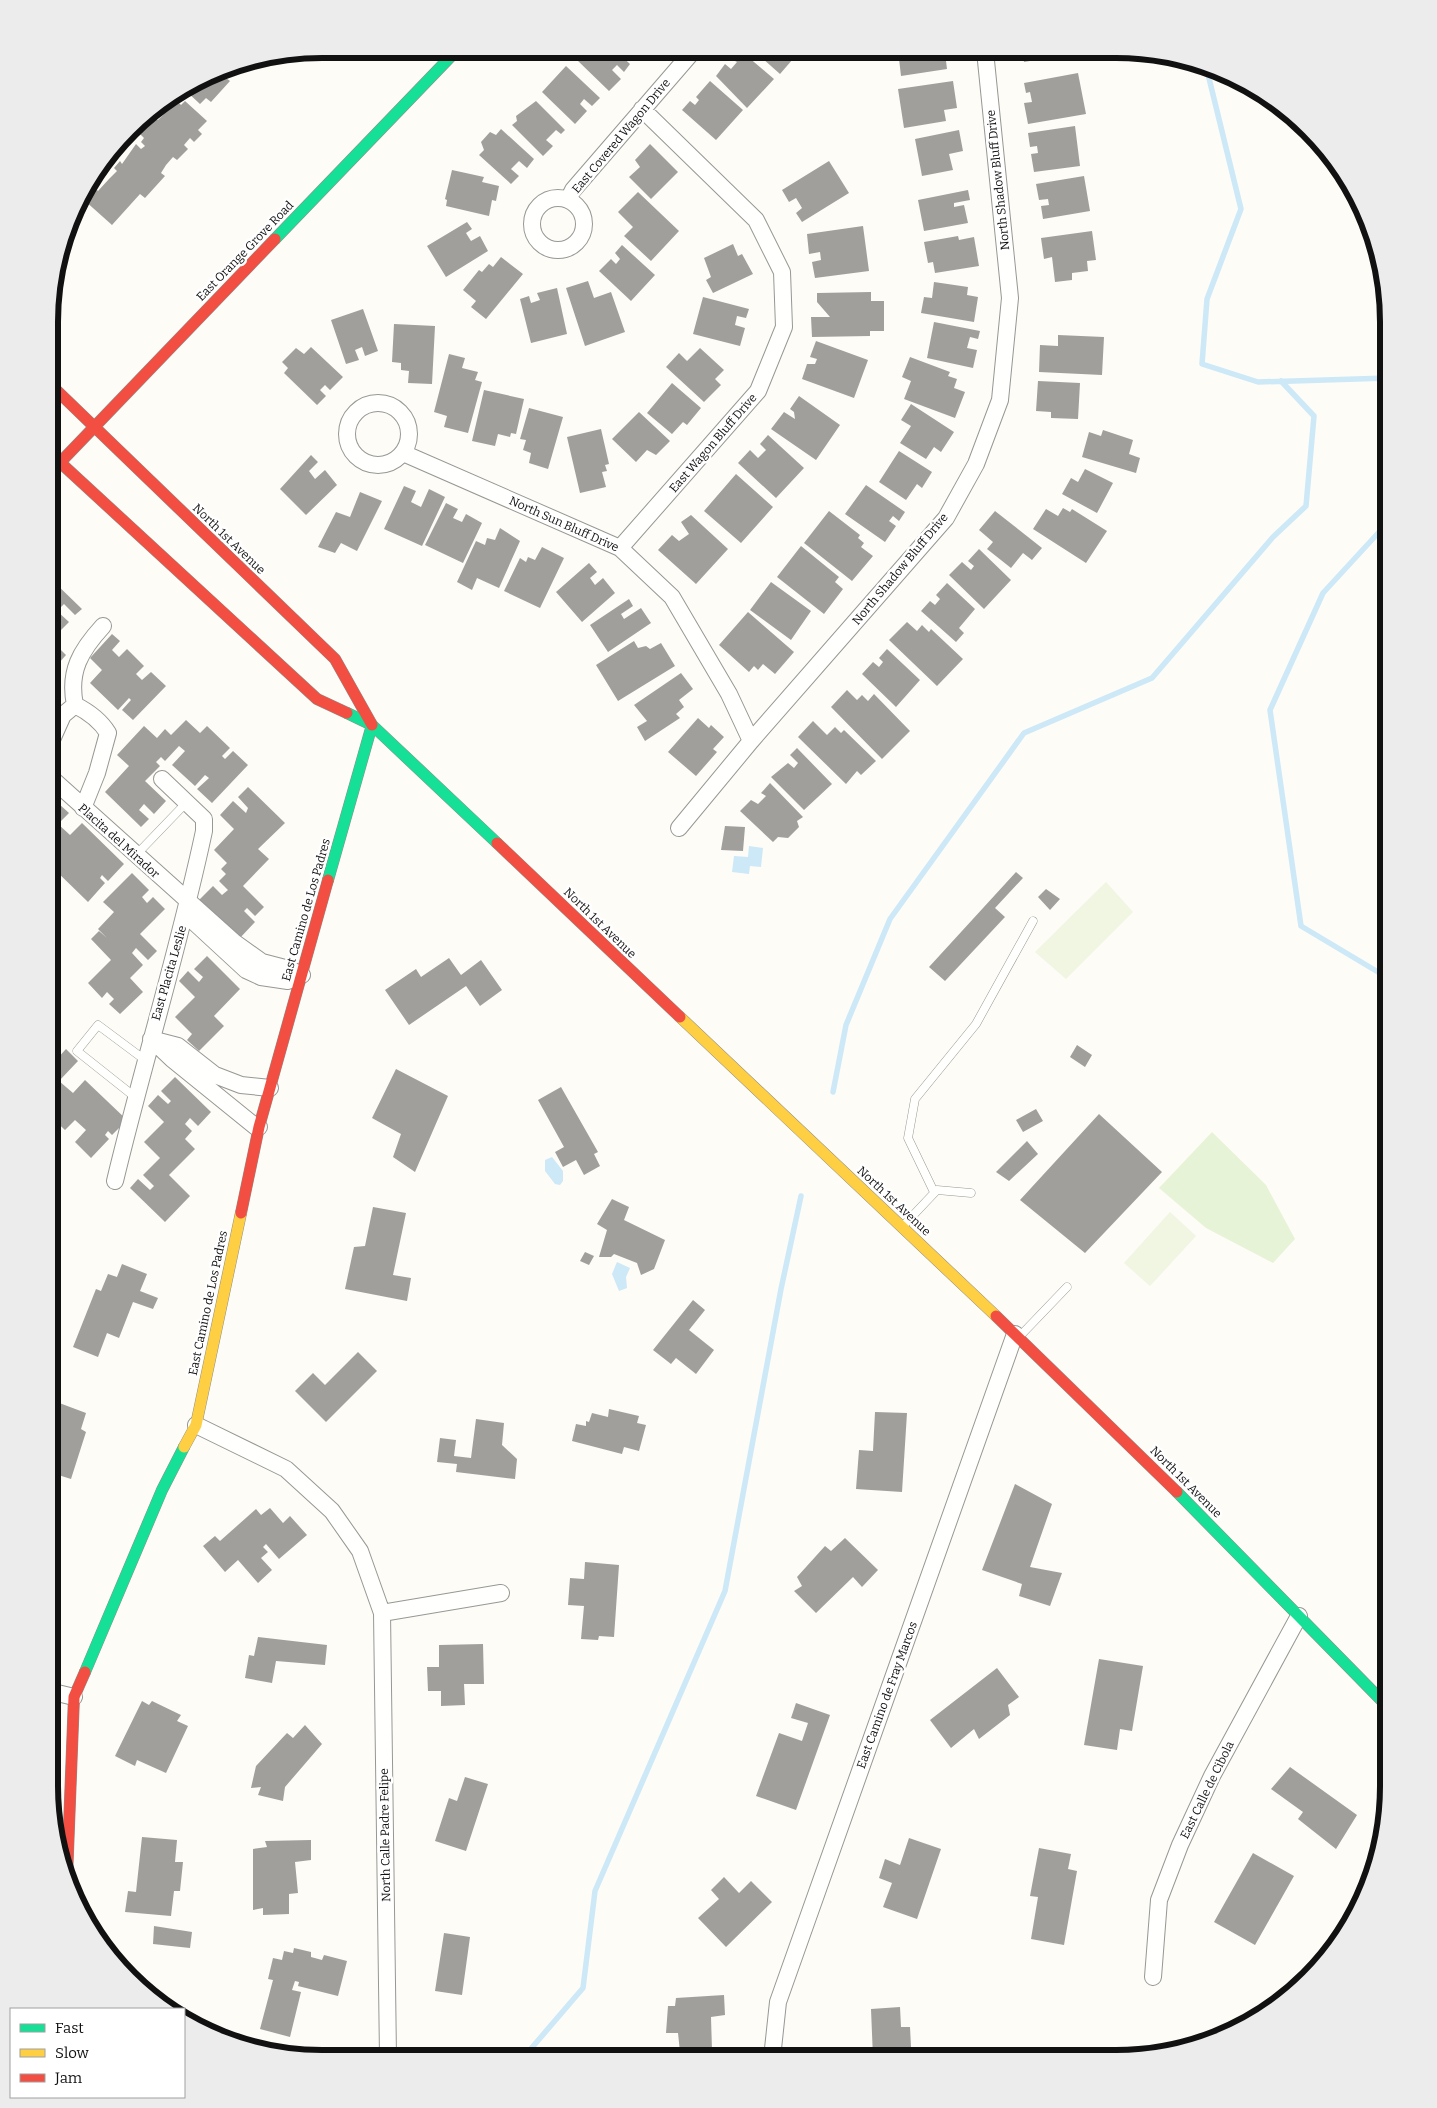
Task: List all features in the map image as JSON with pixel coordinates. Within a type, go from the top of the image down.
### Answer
[{"type":"main road","name":"East Orange Grove Road","points":[[60,463],[449,58]]},
{"type":"main road","name":"North 1st Avenue","points":[[58,393],[335,659],[372,725],[1017,1335],[1156,1471],[1380,1699]]},
{"type":"main road","name":"North 1st Avenue","points":[[60,463],[317,699],[372,725]]},
{"type":"main road","name":"East Camino de Los Padres","points":[[68,1858],[74,1698],[162,1490],[196,1426],[259,1127],[372,725]]},
{"type":"street","name":"East Covered Wagon Drive","points":[[568,200],[573,190],[687,58]]},
{"type":"street","name":"North Shadow Bluff Drive","points":[[679,828],[751,741],[946,518],[976,464],[1000,400],[1010,298],[986,58]]},
{"type":"street","name":"East Wagon Bluff Drive","points":[[620,548],[758,391],[784,327],[782,272],[756,220],[642,109]]},
{"type":"street","name":"North Sun Bluff Drive","points":[[403,453],[620,548],[672,598],[729,694],[751,741]]},
{"type":"street","points":[[75,705],[73,680],[78,657],[102,626]]},
{"type":"street","points":[[58,726],[63,714],[75,705]]},
{"type":"street","points":[[75,705],[92,715],[103,724],[108,732],[97,772],[83,808]]},
{"type":"street","name":"East Placita Leslie","points":[[115,1181],[145,1060],[188,904],[204,831],[204,819],[162,779]]},
{"type":"street","name":"Placita del Mirador","points":[[58,785],[188,904],[194,922],[246,970],[261,977],[288,981],[302,975]]},
{"type":"street","points":[[151,1038],[178,1046],[215,1075],[241,1085],[270,1088]]},
{"type":"street","points":[[151,1038],[187,1072],[256,1128],[259,1127]]},
{"type":"street","name":"East Camino de Fray Marcos","points":[[773,2050],[778,2002],[1017,1335]]},
{"type":"street","name":"North Calle Padre Felipe","points":[[196,1426],[286,1469],[332,1511],[360,1551],[382,1613],[388,2050]]},
{"type":"street","points":[[382,1613],[501,1594]]},
{"type":"street","name":"East Calle de Cibola","points":[[1153,1977],[1159,1900],[1180,1845],[1212,1776],[1299,1616]]},
{"type":"street","points":[[58,1694],[74,1698]]},
{"type":"lane","points":[[136,856],[186,803]]},
{"type":"lane","points":[[934,1192],[908,1138],[915,1098],[976,1024],[1033,921]]},
{"type":"lane","points":[[136,1097],[77,1051],[98,1025],[145,1060]]},
{"type":"lane","points":[[901,1227],[937,1190],[971,1193]]},
{"type":"lane","points":[[1017,1335],[1067,1287]]},
{"type":"green space","points":[[1106,882],[1133,912],[1066,979],[1035,952]]},
{"type":"green space","points":[[1212,1132],[1266,1185],[1295,1239],[1273,1263],[1206,1228],[1159,1188]]},
{"type":"green space","points":[[1170,1212],[1196,1236],[1150,1286],[1124,1263]]},
{"type":"water","points":[[749,846],[763,848],[761,867],[750,866],[749,874],[732,872],[734,856],[748,857]]},
{"type":"water","points":[[552,1157],[563,1171],[563,1181],[560,1185],[555,1184],[545,1171],[545,1160]]},
{"type":"water","points":[[617,1262],[630,1268],[626,1277],[627,1288],[619,1291],[612,1274]]},
{"type":"building","points":[[579,58],[624,58],[630,64],[624,72],[617,65],[612,70],[621,79],[609,91],[577,60]]},
{"type":"building","points":[[735,58],[749,58],[774,79],[747,108],[716,76],[725,64],[731,69],[737,62],[733,60]]},
{"type":"building","points":[[762,58],[794,58],[780,74]]},
{"type":"building","points":[[899,58],[946,58],[947,69],[901,76]]},
{"type":"building","points":[[1023,58],[1048,58],[1024,62]]},
{"type":"building","points":[[566,66],[600,98],[592,106],[584,99],[580,104],[587,111],[575,124],[542,92]]},
{"type":"building","points":[[1078,73],[1086,114],[1028,124],[1024,103],[1032,102],[1030,92],[1026,93],[1024,83]]},
{"type":"building","points":[[228,75],[226,78],[230,81],[211,102],[206,98],[200,104],[189,94]]},
{"type":"building","points":[[710,81],[743,110],[716,140],[682,110],[690,101],[695,105],[699,100],[696,97]]},
{"type":"building","points":[[953,81],[957,108],[944,110],[946,121],[904,128],[898,89]]},
{"type":"building","points":[[177,101],[181,105],[185,101],[207,121],[198,130],[202,134],[194,142],[190,138],[184,145],[188,149],[177,160],[173,157],[166,165],[161,173],[165,176],[145,198],[140,194],[112,225],[86,202],[95,188],[98,191],[117,171],[114,168],[120,161],[122,164],[136,144],[141,149],[145,146],[141,142],[144,138],[140,134],[154,118],[158,120]]},
{"type":"building","points":[[536,101],[565,130],[561,134],[556,130],[546,140],[553,146],[543,156],[512,125],[517,121],[516,116]]},
{"type":"building","points":[[1075,126],[1080,166],[1034,172],[1031,154],[1038,153],[1037,146],[1030,147],[1028,133]]},
{"type":"building","points":[[501,129],[534,159],[527,168],[519,161],[511,169],[519,176],[511,184],[479,155],[484,150],[481,142],[490,132],[496,135]]},
{"type":"building","points":[[959,130],[963,151],[949,154],[953,170],[922,176],[915,139]]},
{"type":"building","points":[[650,144],[678,172],[651,199],[629,177],[640,167],[635,160]]},
{"type":"building","points":[[829,161],[849,193],[802,222],[796,213],[802,208],[796,198],[789,202],[782,190]]},
{"type":"building","points":[[452,170],[484,177],[482,182],[499,186],[496,201],[492,200],[489,216],[446,206],[447,200],[445,199]]},
{"type":"building","points":[[1084,176],[1090,211],[1043,219],[1041,206],[1049,205],[1048,199],[1039,200],[1036,184]]},
{"type":"building","points":[[968,190],[970,200],[954,203],[954,207],[964,205],[968,223],[924,231],[918,200]]},
{"type":"building","points":[[638,192],[679,231],[651,261],[624,236],[633,227],[618,212]]},
{"type":"building","points":[[467,222],[472,229],[466,233],[471,241],[480,236],[488,251],[446,277],[427,246]]},
{"type":"building","points":[[863,226],[869,271],[815,278],[812,262],[821,260],[820,252],[809,254],[807,234]]},
{"type":"building","points":[[1092,231],[1096,260],[1087,261],[1088,271],[1072,273],[1072,280],[1055,282],[1052,257],[1044,259],[1041,238]]},
{"type":"building","points":[[958,236],[959,240],[974,237],[979,266],[935,273],[933,262],[928,263],[924,242]]},
{"type":"building","points":[[733,244],[738,256],[742,254],[753,274],[713,293],[706,280],[711,277],[704,258]]},
{"type":"building","points":[[622,245],[655,275],[631,301],[599,271],[611,259],[616,264],[620,259],[615,253]]},
{"type":"building","points":[[501,257],[523,274],[486,319],[471,307],[476,301],[463,290],[479,270],[482,272],[489,264],[493,267]]},
{"type":"building","points":[[588,281],[594,298],[611,292],[625,332],[585,346],[566,288]]},
{"type":"building","points":[[934,282],[968,287],[967,295],[978,297],[974,322],[921,313],[924,297],[932,298]]},
{"type":"building","points":[[557,288],[567,334],[531,343],[520,299],[529,296],[531,303],[540,300],[537,293]]},
{"type":"building","points":[[871,292],[871,301],[884,301],[884,331],[870,331],[870,336],[812,337],[811,317],[830,317],[817,302],[817,293]]},
{"type":"building","points":[[703,297],[749,309],[746,318],[737,316],[735,325],[745,328],[740,346],[693,334]]},
{"type":"building","points":[[363,309],[378,351],[365,356],[362,347],[355,350],[359,360],[346,364],[331,320]]},
{"type":"building","points":[[934,322],[980,331],[978,339],[970,337],[967,348],[977,350],[973,368],[927,358]]},
{"type":"building","points":[[394,324],[435,326],[432,384],[408,383],[409,371],[401,370],[401,363],[392,362]]},
{"type":"building","points":[[1058,335],[1104,337],[1102,375],[1039,372],[1040,345],[1058,346]]},
{"type":"building","points":[[816,341],[868,360],[854,398],[802,379],[807,364],[815,364],[817,359],[810,357]]},
{"type":"building","points":[[311,347],[343,377],[330,390],[325,385],[320,390],[326,396],[317,405],[284,373],[288,368],[282,362],[296,348],[304,354]]},
{"type":"building","points":[[700,348],[724,370],[715,379],[721,385],[704,402],[666,367],[679,353],[687,361]]},
{"type":"building","points":[[449,354],[465,358],[462,368],[478,372],[475,380],[482,382],[468,433],[444,427],[447,416],[434,412]]},
{"type":"building","points":[[910,357],[950,372],[948,376],[957,379],[954,388],[965,392],[955,418],[904,399],[911,381],[902,377]]},
{"type":"building","points":[[1038,381],[1080,383],[1078,419],[1051,418],[1051,412],[1036,411]]},
{"type":"building","points":[[672,383],[701,408],[687,425],[683,422],[672,434],[647,413]]},
{"type":"building","points":[[484,390],[524,399],[516,434],[511,433],[510,437],[498,434],[495,446],[472,441]]},
{"type":"building","points":[[799,396],[840,425],[816,460],[771,429],[784,412],[795,419],[794,412],[790,409]]},
{"type":"building","points":[[911,404],[954,432],[941,452],[934,447],[926,459],[900,443],[911,426],[901,420]]},
{"type":"building","points":[[529,408],[563,417],[548,469],[529,463],[531,453],[523,450],[526,440],[520,439]]},
{"type":"building","points":[[639,412],[670,441],[656,455],[647,450],[636,462],[612,439]]},
{"type":"building","points":[[601,429],[609,464],[605,465],[607,471],[602,472],[606,487],[580,493],[567,437]]},
{"type":"building","points":[[1103,430],[1133,440],[1129,454],[1140,458],[1136,473],[1082,457],[1089,432],[1101,436]]},
{"type":"building","points":[[768,435],[804,468],[776,498],[738,463],[750,450],[758,458],[766,450],[760,444]]},
{"type":"building","points":[[899,451],[932,472],[922,488],[917,484],[906,500],[879,482]]},
{"type":"building","points":[[311,455],[318,462],[309,471],[315,479],[325,470],[337,485],[306,515],[280,489]]},
{"type":"building","points":[[1085,469],[1113,483],[1097,513],[1062,494],[1071,478],[1078,482]]},
{"type":"building","points":[[736,474],[773,507],[741,543],[704,511]]},
{"type":"building","points":[[866,485],[905,512],[899,521],[893,516],[889,521],[896,526],[885,542],[845,514]]},
{"type":"building","points":[[404,486],[416,491],[411,502],[421,507],[429,489],[445,497],[422,546],[384,529]]},
{"type":"building","points":[[360,492],[382,501],[357,551],[341,543],[335,553],[318,547],[336,512],[350,517]]},
{"type":"building","points":[[446,503],[458,509],[453,518],[462,522],[466,514],[482,523],[463,563],[425,545]]},
{"type":"building","points":[[1063,508],[1070,512],[1072,509],[1107,531],[1086,563],[1033,529],[1046,509],[1058,516]]},
{"type":"building","points":[[829,511],[860,535],[858,538],[864,543],[861,547],[873,556],[852,581],[804,543]]},
{"type":"building","points":[[995,511],[1042,548],[1032,560],[1023,553],[1011,568],[987,549],[993,542],[979,530]]},
{"type":"building","points":[[691,515],[728,549],[696,584],[658,550],[672,535],[679,541],[689,534],[681,522]]},
{"type":"building","points":[[500,528],[520,541],[499,588],[477,578],[472,590],[457,582],[476,541],[485,545],[487,538],[495,540]]},
{"type":"building","points":[[801,546],[839,577],[835,582],[843,589],[824,614],[777,577]]},
{"type":"building","points":[[542,547],[564,558],[540,608],[504,591],[520,558],[526,562],[528,557],[535,560]]},
{"type":"building","points":[[979,549],[1011,580],[984,609],[949,575],[962,562],[971,570],[974,566],[968,561]]},
{"type":"building","points":[[589,563],[597,572],[590,578],[595,585],[603,578],[615,593],[582,622],[556,592]]},
{"type":"building","points":[[771,582],[811,611],[791,640],[750,610]]},
{"type":"building","points":[[947,583],[975,609],[959,628],[964,633],[956,642],[921,611],[930,601],[935,605],[940,599],[936,595]]},
{"type":"building","points":[[58,586],[82,609],[75,615],[64,604],[58,610]]},
{"type":"building","points":[[629,599],[633,606],[621,614],[624,619],[641,608],[651,623],[608,652],[590,625]]},
{"type":"building","points":[[58,612],[69,622],[59,632],[58,631]]},
{"type":"building","points":[[748,612],[794,652],[775,674],[763,664],[758,670],[754,666],[749,672],[719,645]]},
{"type":"building","points":[[907,622],[917,631],[922,625],[929,632],[931,629],[963,659],[937,686],[889,640]]},
{"type":"building","points":[[112,634],[120,641],[112,650],[119,657],[127,649],[144,666],[136,674],[142,680],[151,672],[166,686],[133,720],[122,710],[131,700],[129,698],[118,710],[90,683],[102,670],[90,658]]},
{"type":"building","points":[[634,641],[638,648],[646,646],[650,649],[661,643],[675,666],[618,701],[596,665]]},
{"type":"building","points":[[58,647],[66,655],[58,664]]},
{"type":"building","points":[[887,649],[920,680],[896,707],[862,674],[873,662],[879,667],[883,662],[879,658]]},
{"type":"building","points":[[681,673],[693,689],[679,700],[684,707],[676,714],[680,718],[645,741],[637,727],[647,721],[634,705]]},
{"type":"building","points":[[847,690],[857,700],[862,695],[868,701],[874,694],[910,731],[882,759],[831,707]]},
{"type":"building","points":[[698,718],[709,728],[711,725],[724,737],[713,749],[717,752],[696,776],[668,752]]},
{"type":"building","points":[[186,720],[200,733],[207,726],[230,748],[222,756],[225,759],[233,751],[248,765],[212,803],[197,789],[209,778],[205,775],[195,786],[172,765],[185,751],[179,746],[165,761],[161,757],[156,762],[160,766],[145,781],[166,801],[154,814],[144,804],[139,810],[149,819],[141,827],[105,792],[129,766],[117,755],[144,726],[157,738],[165,729],[171,735]]},
{"type":"building","points":[[813,721],[827,735],[835,727],[841,733],[844,730],[876,761],[861,775],[857,771],[846,784],[798,737]]},
{"type":"building","points":[[797,748],[832,784],[804,810],[771,777],[788,763],[794,768],[798,763],[790,755]]},
{"type":"building","points":[[770,783],[803,817],[797,821],[799,827],[788,838],[778,837],[773,842],[740,811],[751,800],[758,804],[766,796],[761,793]]},
{"type":"building","points":[[248,787],[285,823],[258,849],[269,859],[243,886],[264,907],[255,916],[247,908],[244,911],[255,922],[239,939],[199,900],[213,886],[222,895],[228,890],[219,881],[226,874],[221,869],[227,863],[214,850],[234,829],[220,815],[233,801],[246,813],[248,808],[238,797]]},
{"type":"building","points":[[58,805],[69,813],[58,824]]},
{"type":"building","points":[[82,823],[124,864],[108,881],[102,875],[100,878],[105,883],[88,902],[58,873],[58,824],[70,835]]},
{"type":"building","points":[[725,826],[745,827],[743,851],[721,850]]},
{"type":"building","points":[[1016,872],[1023,878],[995,908],[1005,917],[945,981],[929,967]]},
{"type":"building","points":[[132,873],[149,890],[142,897],[147,903],[153,897],[165,909],[140,934],[157,951],[148,960],[136,948],[132,953],[143,965],[130,978],[143,992],[120,1014],[109,1004],[114,999],[107,992],[102,998],[88,983],[111,960],[91,939],[99,931],[107,938],[98,929],[114,912],[103,902]]},
{"type":"building","points":[[1046,889],[1060,899],[1050,910],[1038,897]]},
{"type":"building","points":[[207,956],[240,989],[214,1016],[224,1026],[199,1051],[187,1040],[192,1034],[175,1017],[195,997],[179,981],[188,971],[199,982],[203,977],[194,969]]},
{"type":"building","points":[[449,958],[461,975],[481,960],[502,990],[480,1006],[466,986],[409,1025],[385,990],[416,969],[421,977]]},
{"type":"building","points":[[1077,1045],[1092,1055],[1085,1067],[1070,1057]]},
{"type":"building","points":[[66,1049],[78,1061],[59,1081],[73,1093],[85,1080],[127,1120],[112,1135],[108,1131],[105,1135],[109,1139],[91,1158],[75,1142],[86,1130],[75,1120],[65,1130],[58,1123],[58,1058]]},
{"type":"building","points":[[396,1069],[448,1096],[415,1172],[393,1157],[401,1134],[372,1118]]},
{"type":"building","points":[[175,1077],[211,1112],[198,1126],[190,1118],[185,1124],[192,1131],[185,1139],[195,1149],[169,1175],[190,1196],[165,1222],[130,1188],[138,1179],[150,1190],[154,1186],[143,1175],[160,1158],[144,1142],[164,1122],[148,1106],[158,1095],[168,1104],[171,1101],[161,1091]]},
{"type":"building","points":[[561,1087],[598,1152],[594,1154],[600,1166],[584,1175],[576,1160],[563,1167],[555,1152],[564,1147],[538,1100]]},
{"type":"building","points":[[1036,1109],[1043,1121],[1023,1132],[1016,1120]]},
{"type":"building","points":[[1099,1114],[1162,1172],[1085,1253],[1020,1200]]},
{"type":"building","points":[[1027,1141],[1038,1154],[1009,1181],[996,1172]]},
{"type":"building","points":[[612,1199],[629,1207],[624,1220],[665,1240],[654,1269],[641,1275],[637,1263],[614,1254],[611,1257],[599,1257],[607,1230],[597,1224]]},
{"type":"building","points":[[373,1207],[406,1213],[393,1275],[411,1278],[407,1301],[345,1289],[354,1247],[365,1246]]},
{"type":"building","points":[[585,1252],[594,1256],[589,1265],[580,1261]]},
{"type":"building","points":[[122,1264],[147,1274],[140,1291],[158,1298],[153,1309],[133,1302],[119,1338],[107,1333],[98,1357],[73,1347],[96,1289],[101,1291],[108,1274],[117,1277]]},
{"type":"building","points":[[693,1300],[705,1310],[689,1330],[714,1350],[696,1374],[676,1358],[671,1364],[653,1350]]},
{"type":"building","points":[[358,1352],[377,1371],[326,1422],[295,1391],[313,1373],[325,1385]]},
{"type":"building","points":[[58,1402],[86,1413],[81,1429],[86,1432],[71,1479],[58,1475]]},
{"type":"building","points":[[609,1409],[639,1416],[637,1423],[646,1425],[639,1451],[624,1447],[622,1454],[572,1441],[576,1424],[586,1426],[586,1421],[589,1422],[592,1413],[608,1417]]},
{"type":"building","points":[[875,1412],[907,1413],[902,1492],[856,1489],[859,1450],[873,1451]]},
{"type":"building","points":[[476,1419],[504,1423],[502,1445],[517,1459],[515,1479],[456,1472],[457,1464],[437,1462],[440,1438],[456,1440],[454,1456],[471,1458]]},
{"type":"building","points":[[1015,1484],[1052,1504],[1030,1567],[1062,1573],[1050,1606],[1019,1596],[1022,1584],[982,1570]]},
{"type":"building","points":[[270,1508],[283,1523],[290,1516],[307,1535],[279,1559],[266,1544],[263,1547],[268,1552],[261,1558],[272,1570],[258,1583],[238,1560],[225,1572],[203,1546],[215,1536],[220,1541],[256,1509],[261,1515]]},
{"type":"building","points":[[845,1538],[878,1570],[862,1587],[853,1577],[816,1613],[794,1591],[802,1586],[797,1577],[825,1546],[831,1551]]},
{"type":"building","points":[[585,1562],[619,1565],[614,1637],[599,1636],[598,1640],[581,1639],[584,1606],[568,1605],[570,1578],[584,1579]]},
{"type":"building","points":[[258,1637],[327,1645],[325,1665],[276,1661],[272,1683],[245,1678],[249,1655],[254,1656]]},
{"type":"building","points":[[483,1644],[484,1684],[464,1684],[465,1705],[441,1706],[441,1691],[428,1691],[427,1667],[439,1667],[439,1645]]},
{"type":"building","points":[[1099,1659],[1143,1666],[1132,1731],[1120,1729],[1117,1750],[1084,1745]]},
{"type":"building","points":[[997,1668],[1019,1697],[1008,1705],[1010,1715],[979,1739],[974,1729],[951,1748],[930,1720]]},
{"type":"building","points":[[142,1701],[149,1705],[152,1701],[181,1715],[177,1721],[188,1726],[166,1773],[137,1760],[135,1766],[115,1756]]},
{"type":"building","points":[[796,1703],[830,1715],[796,1810],[756,1796],[779,1733],[802,1741],[808,1723],[791,1718]]},
{"type":"building","points":[[305,1725],[322,1744],[285,1787],[283,1801],[258,1795],[261,1787],[251,1788],[256,1766],[287,1733],[293,1738]]},
{"type":"building","points":[[1290,1767],[1357,1815],[1336,1849],[1298,1819],[1303,1812],[1271,1789]]},
{"type":"building","points":[[465,1777],[488,1784],[466,1851],[435,1841],[449,1798],[457,1801]]},
{"type":"building","points":[[142,1837],[177,1840],[175,1862],[183,1862],[180,1891],[174,1891],[171,1916],[125,1912],[128,1891],[136,1892]]},
{"type":"building","points":[[909,1838],[941,1849],[917,1919],[883,1907],[892,1883],[879,1878],[885,1859],[900,1865]]},
{"type":"building","points":[[311,1840],[311,1860],[295,1862],[298,1893],[289,1894],[289,1914],[263,1915],[263,1908],[253,1910],[253,1849],[267,1847],[265,1841]]},
{"type":"building","points":[[1039,1848],[1071,1854],[1068,1869],[1077,1871],[1064,1945],[1031,1939],[1038,1897],[1030,1896]]},
{"type":"building","points":[[1253,1853],[1294,1876],[1255,1945],[1214,1922]]},
{"type":"building","points":[[724,1877],[739,1893],[751,1881],[772,1902],[726,1947],[698,1918],[719,1899],[711,1890]]},
{"type":"building","points":[[154,1926],[192,1932],[190,1948],[153,1944]]},
{"type":"building","points":[[444,1933],[470,1937],[462,1995],[435,1991]]},
{"type":"building","points":[[294,1948],[311,1952],[311,1957],[322,1960],[324,1955],[347,1961],[338,1996],[298,1986],[299,1982],[295,1981],[292,1990],[301,1992],[290,2037],[260,2029],[273,1980],[268,1979],[273,1958],[282,1960],[284,1951],[293,1953]]},
{"type":"building","points":[[724,1995],[725,2015],[711,2017],[712,2050],[680,2050],[678,2033],[666,2033],[668,2006],[675,2006],[676,1998]]},
{"type":"building","points":[[900,2007],[901,2027],[910,2027],[911,2047],[873,2050],[871,2009]]},
{"type":"waterway","points":[[1208,75],[1241,209],[1207,299],[1202,364],[1258,382],[1380,378]]},
{"type":"waterway","points":[[833,1092],[846,1025],[890,919],[1024,733],[1152,678],[1273,537],[1306,506],[1314,416],[1281,381]]},
{"type":"waterway","points":[[1380,531],[1323,593],[1270,710],[1301,926],[1380,973]]},
{"type":"waterway","points":[[530,2050],[583,1988],[595,1891],[725,1591],[781,1289],[801,1196]]},
{"type":"traffic: fast","points":[[275,239],[449,58]]},
{"type":"traffic: fast","points":[[347,713],[372,725],[497,843]]},
{"type":"traffic: fast","points":[[328,880],[372,725]]},
{"type":"traffic: fast","points":[[85,1672],[162,1490],[184,1447]]},
{"type":"traffic: fast","points":[[1177,1492],[1380,1699]]},
{"type":"traffic: slow","points":[[680,1017],[996,1316]]},
{"type":"traffic: slow","points":[[184,1447],[196,1425],[241,1213]]},
{"type":"traffic: jam","points":[[58,465],[275,239]]},
{"type":"traffic: jam","points":[[58,392],[335,659],[372,725]]},
{"type":"traffic: jam","points":[[58,460],[317,699],[347,713]]},
{"type":"traffic: jam","points":[[497,843],[680,1017]]},
{"type":"traffic: jam","points":[[241,1213],[259,1127],[328,880]]},
{"type":"traffic: jam","points":[[996,1316],[1177,1492]]},
{"type":"traffic: jam","points":[[68,1858],[74,1697],[85,1672]]}]
